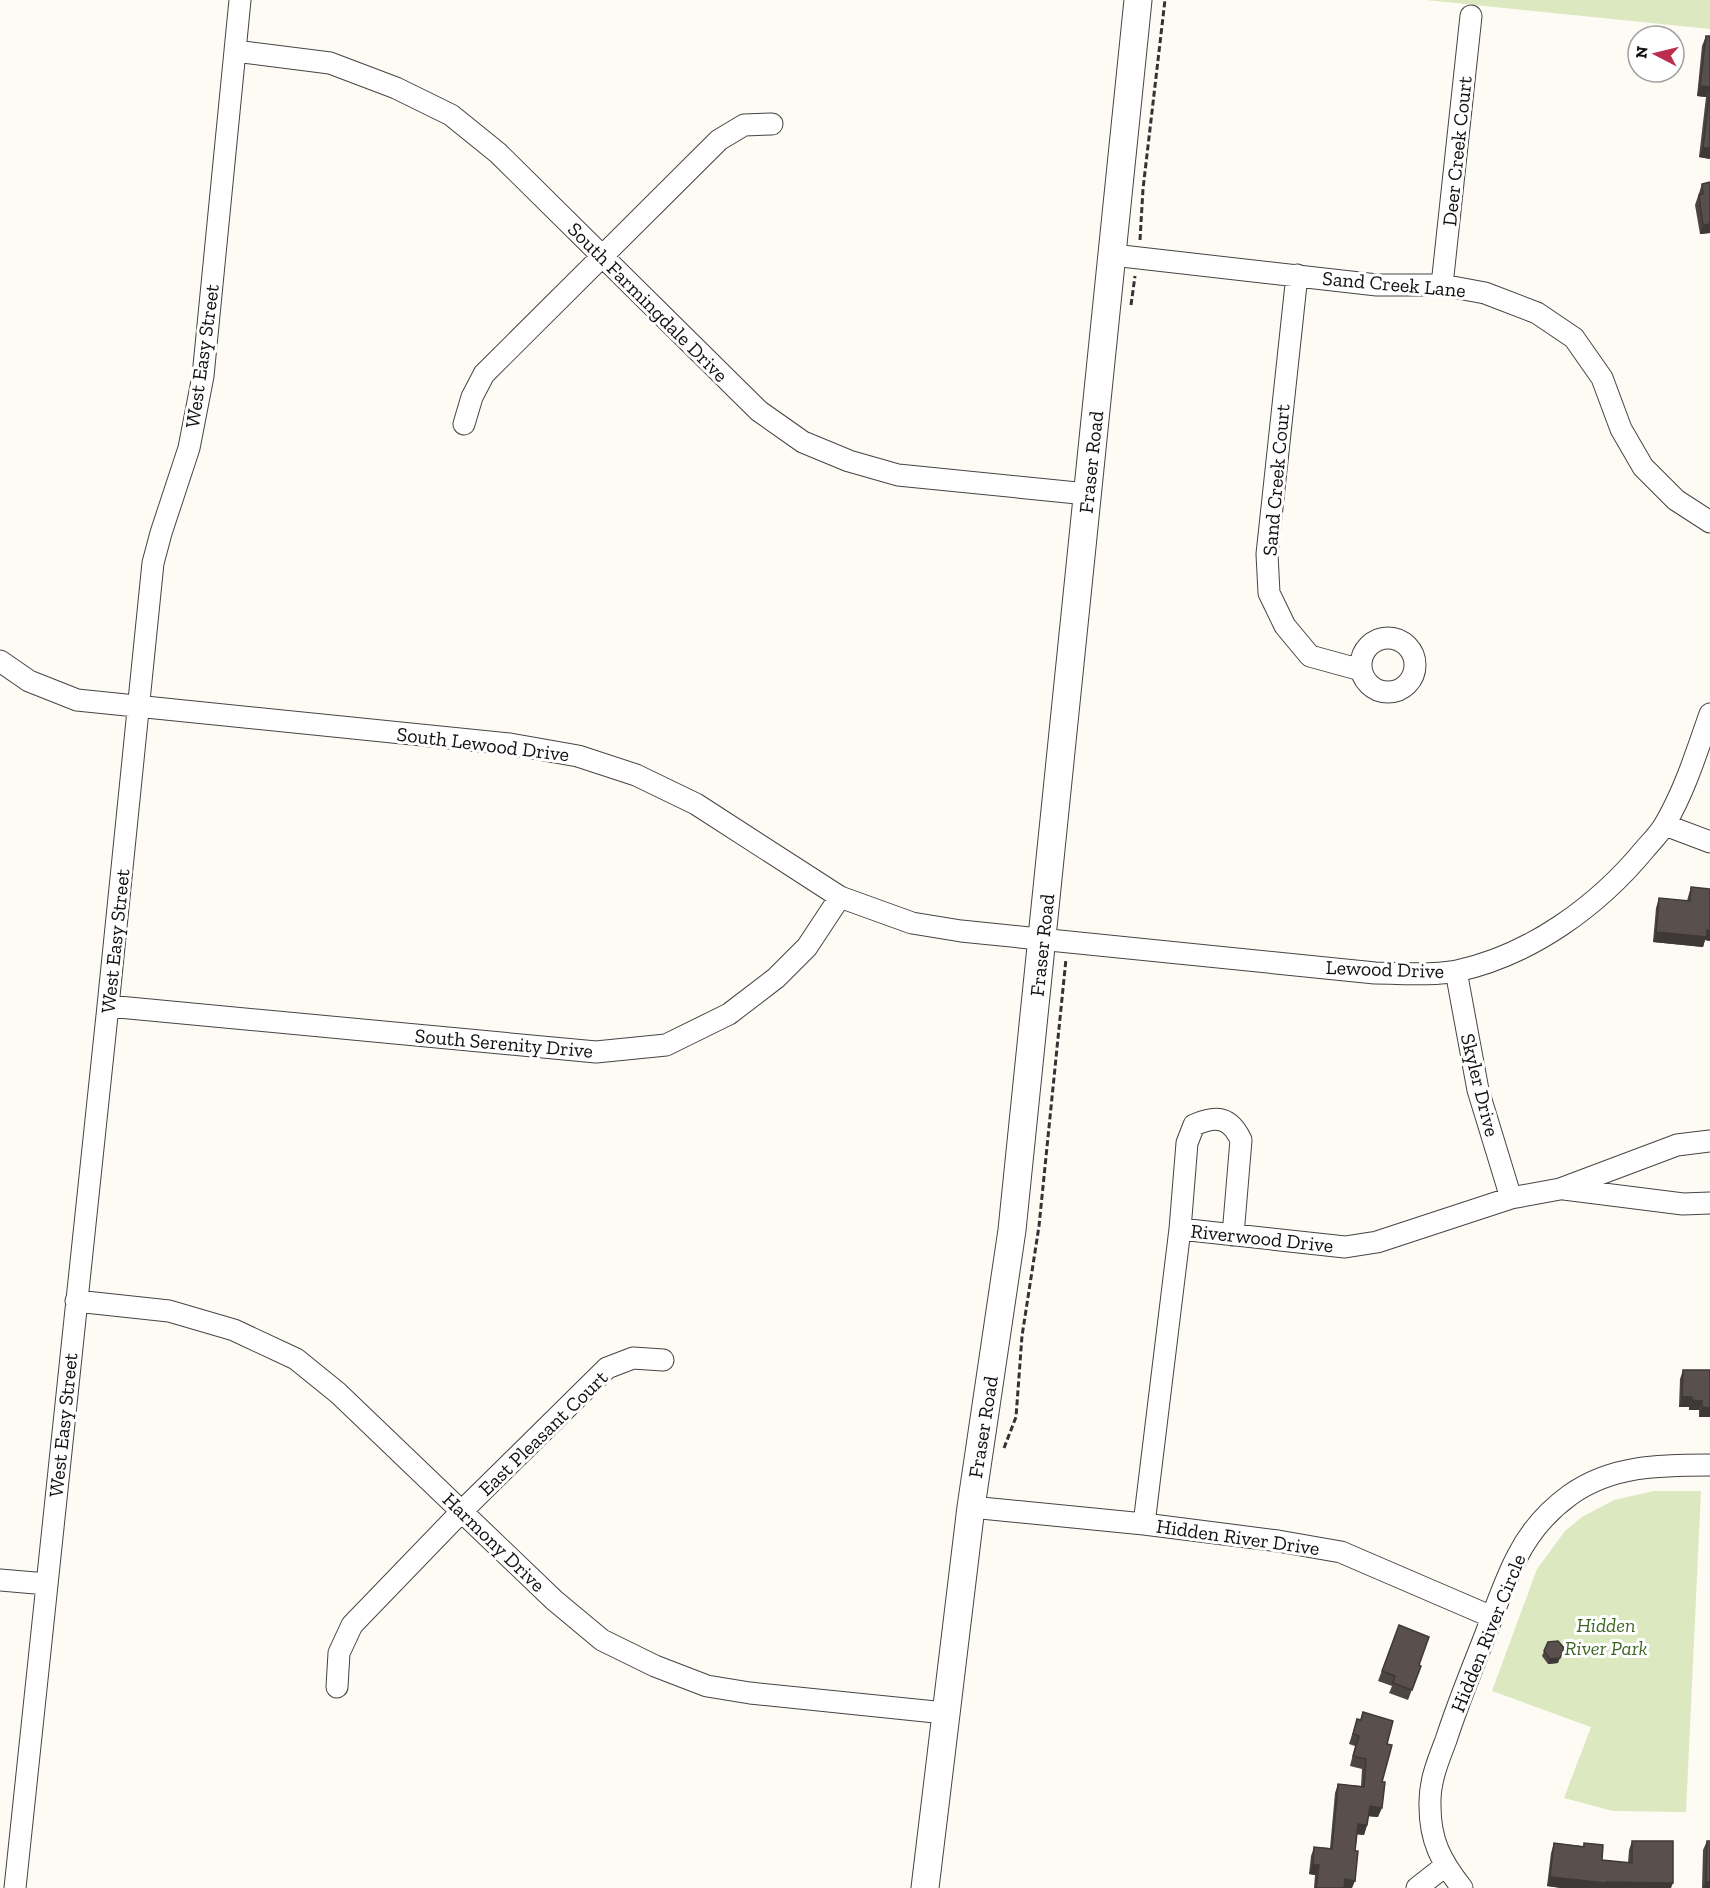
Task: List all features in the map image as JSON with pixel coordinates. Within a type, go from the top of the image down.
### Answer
[{"type":"street","name":"West Easy Street","points":[[15,1888],[153,563],[189,448],[203,376],[240,0]]},
{"type":"street","name":"Fraser Road","points":[[925,1888],[971,1507],[1012,1230],[1138,0]]},
{"type":"street","name":"Deer Creek Court","points":[[1442,285],[1471,16]]},
{"type":"street","name":"South Farmingdale Drive","points":[[235,51],[330,63],[396,88],[451,115],[498,153],[759,411],[803,442],[849,461],[898,475],[1087,494]]},
{"type":"street","points":[[464,424],[472,397],[484,374],[719,140],[744,125],[772,124]]},
{"type":"street","name":"Sand Creek Lane","points":[[1113,255],[1377,285],[1442,285],[1485,293],[1537,312],[1574,338],[1602,378],[1621,429],[1643,467],[1676,500],[1710,522]]},
{"type":"street","name":"Sand Creek Court","points":[[1297,275],[1267,554],[1269,593],[1285,626],[1310,656],[1361,670]]},
{"type":"street","name":"South Lewood Drive","points":[[0,661],[29,681],[77,700],[510,744],[578,756],[636,775],[696,804],[840,897],[912,923],[961,931],[1043,939]]},
{"type":"street","name":"Lewood Drive","points":[[1043,939],[1375,973],[1413,974],[1456,971],[1502,958],[1556,929],[1596,900],[1633,864],[1665,825],[1690,770],[1710,714]]},
{"type":"street","points":[[1665,825],[1710,842]]},
{"type":"street","name":"South Serenity Drive","points":[[108,1006],[596,1052],[666,1045],[729,1014],[776,978],[807,947],[840,897]]},
{"type":"street","name":"Skyler Drive","points":[[1456,971],[1478,1090],[1511,1198]]},
{"type":"street","points":[[1180,1229],[1186,1143],[1194,1125],[1209,1119],[1224,1120],[1235,1128],[1241,1140],[1233,1235]]},
{"type":"street","name":"Riverwood Drive","points":[[1144,1524],[1180,1229],[1345,1247],[1377,1242],[1511,1198],[1560,1189],[1677,1145],[1710,1141]]},
{"type":"street","name":"Riverwood Drive","points":[[1560,1189],[1683,1204],[1710,1203]]},
{"type":"street","name":"Harmony Drive","points":[[76,1301],[169,1311],[234,1330],[296,1359],[338,1394],[554,1600],[602,1641],[655,1666],[707,1686],[945,1713]]},
{"type":"street","name":"East Pleasant Court","points":[[337,1687],[339,1653],[352,1625],[462,1511],[607,1368],[633,1358],[663,1360]]},
{"type":"street","name":"Hidden River Circle","points":[[1462,1888],[1437,1851],[1431,1823],[1432,1781],[1460,1697],[1517,1556],[1532,1533],[1550,1512],[1571,1494],[1601,1477],[1654,1466],[1710,1465]]},
{"type":"street","name":"Hidden River Drive","points":[[971,1507],[1144,1524],[1278,1541],[1341,1552],[1492,1617]]},
{"type":"street","points":[[0,1580],[47,1584]]},
{"type":"street","points":[[1417,1888],[1445,1866]]},
{"type":"green space","points":[[1426,0],[1710,0],[1710,29],[1686,27],[1686,24],[1661,24]]},
{"type":"green space","name":"Hidden River Park","points":[[1654,1491],[1701,1491],[1686,1812],[1613,1811],[1564,1798],[1591,1727],[1492,1691],[1537,1569],[1565,1531],[1582,1517],[1614,1500]]},
{"type":"building","points":[[1706,36],[1710,36],[1710,87],[1700,86]]},
{"type":"building","points":[[1710,87],[1710,148],[1703,148]]},
{"type":"building","points":[[1710,182],[1710,224],[1703,225],[1699,195],[1703,194],[1702,184]]},
{"type":"building","points":[[1691,887],[1710,889],[1710,931],[1707,930],[1707,937],[1656,932],[1659,898],[1690,901]]},
{"type":"building","points":[[1683,1370],[1710,1370],[1710,1408],[1702,1407],[1702,1401],[1692,1400],[1692,1397],[1682,1397]]},
{"type":"building","points":[[1399,1625],[1429,1637],[1412,1690],[1393,1683],[1395,1676],[1382,1671]]},
{"type":"building","points":[[1558,1641],[1564,1648],[1560,1658],[1550,1659],[1544,1651],[1548,1642]]},
{"type":"building","points":[[1363,1712],[1393,1721],[1387,1744],[1392,1745],[1382,1782],[1385,1782],[1382,1808],[1370,1806],[1367,1825],[1358,1824],[1355,1881],[1345,1879],[1344,1888],[1316,1888],[1319,1865],[1313,1865],[1314,1847],[1332,1849],[1338,1784],[1364,1787],[1366,1759],[1353,1756],[1359,1736],[1353,1734],[1357,1719],[1361,1720]]},
{"type":"building","points":[[1632,1841],[1673,1841],[1673,1883],[1606,1883],[1550,1877],[1554,1843],[1584,1847],[1584,1843],[1603,1845],[1602,1860],[1632,1863]]},
{"type":"building","points":[[1707,1841],[1710,1841],[1710,1882],[1706,1882]]}]
